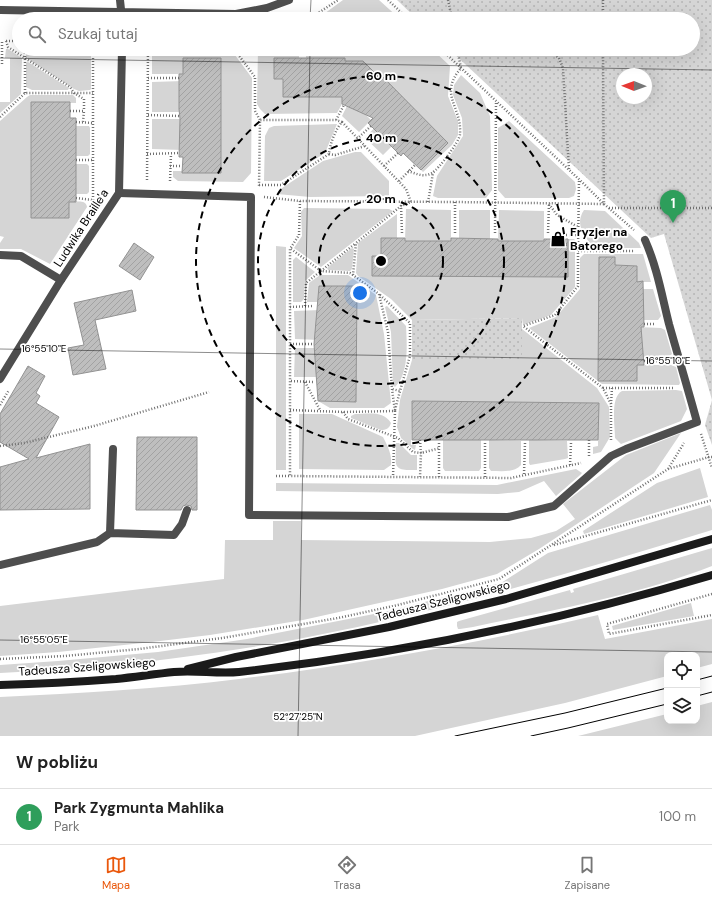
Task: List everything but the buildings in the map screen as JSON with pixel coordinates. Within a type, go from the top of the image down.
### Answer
[{"type":"street","points":[[120,0],[122,12]]},
{"type":"street","points":[[246,12],[267,8],[288,0]]},
{"type":"street","points":[[0,10],[41,12]]},
{"type":"street","name":"Ludwika Braille'a","points":[[0,379],[61,280],[119,193],[122,56]]},
{"type":"street","points":[[119,193],[251,197],[249,515],[508,517],[554,506],[611,456],[626,448],[697,422],[650,251],[645,240]]},
{"type":"street","points":[[0,255],[22,256],[61,280]]},
{"type":"street","points":[[110,533],[113,449]]},
{"type":"street","points":[[0,565],[97,542],[110,533],[174,535],[182,524],[187,510]]},
{"type":"street","name":"Tadeusza Szeligowskiego","points":[[176,672],[236,657],[389,627],[506,599],[712,539]]},
{"type":"street","name":"Tadeusza Szeligowskiego","points":[[0,685],[116,679],[176,672],[237,672],[378,652],[519,626],[653,593],[712,575]]},
{"type":"path","points":[[320,12],[338,0]]},
{"type":"path","points":[[388,0],[401,12]]},
{"type":"path","points":[[448,0],[451,12]]},
{"type":"path","points":[[603,0],[603,12]]},
{"type":"path","points":[[6,41],[8,47],[12,50]]},
{"type":"path","points":[[2,64],[1,42],[12,41]]},
{"type":"path","points":[[21,56],[70,87],[74,93],[84,99],[84,122]]},
{"type":"path","points":[[93,56],[93,200]]},
{"type":"path","points":[[147,183],[148,56]]},
{"type":"path","points":[[239,56],[255,77],[255,111],[260,120],[259,185],[281,185],[330,154],[335,155],[365,146]]},
{"type":"path","points":[[448,56],[604,204],[645,240]]},
{"type":"path","points":[[458,56],[461,68]]},
{"type":"path","points":[[557,56],[563,68],[569,170]]},
{"type":"path","points":[[603,56],[604,204]]},
{"type":"path","points":[[25,59],[25,94]]},
{"type":"path","points":[[428,202],[433,173],[460,136],[460,120],[450,94],[454,76],[461,68]]},
{"type":"path","points":[[148,78],[179,78]]},
{"type":"path","points":[[0,117],[25,94],[93,93]]},
{"type":"path","points":[[495,233],[496,102]]},
{"type":"path","points":[[336,120],[344,105]]},
{"type":"path","points":[[70,111],[84,111]]},
{"type":"path","points":[[148,115],[179,116]]},
{"type":"path","points":[[260,120],[336,120],[342,122],[406,189],[411,202]]},
{"type":"path","points":[[76,122],[93,122]]},
{"type":"path","points":[[330,154],[330,148],[338,126],[342,122]]},
{"type":"path","points":[[358,139],[371,126]]},
{"type":"path","points":[[147,154],[179,153]]},
{"type":"path","points":[[384,166],[398,153]]},
{"type":"path","points":[[76,160],[93,160]]},
{"type":"path","points":[[399,181],[415,165]]},
{"type":"path","points":[[170,166],[182,166]]},
{"type":"path","points":[[408,171],[424,176],[433,173]]},
{"type":"path","points":[[579,179],[578,286],[555,315],[523,326],[603,388],[611,404]]},
{"type":"path","points":[[251,197],[300,201],[604,204]]},
{"type":"path","points":[[76,198],[93,200],[108,209]]},
{"type":"path","points":[[290,476],[290,249],[299,235],[300,201]]},
{"type":"path","points":[[401,202],[402,233]]},
{"type":"path","points":[[305,306],[306,283],[401,206],[411,202]]},
{"type":"path","points":[[455,233],[456,202]]},
{"type":"path","points":[[549,204],[557,215],[572,225],[578,227]]},
{"type":"path","points":[[548,233],[549,204]]},
{"type":"path","points":[[609,208],[712,208]]},
{"type":"path","points":[[558,239],[558,235],[578,235]]},
{"type":"path","points":[[352,274],[354,271],[356,243]]},
{"type":"path","points":[[290,249],[320,271],[352,274],[379,294],[411,323],[410,356],[395,411],[393,437],[393,477]]},
{"type":"path","points":[[578,251],[650,251]]},
{"type":"path","points":[[379,294],[388,332],[395,411]]},
{"type":"path","points":[[290,307],[314,306]]},
{"type":"path","points":[[290,344],[314,344]]},
{"type":"path","points":[[644,361],[680,361]]},
{"type":"path","points":[[291,381],[314,382]]},
{"type":"path","points":[[305,382],[320,410]]},
{"type":"path","points":[[603,388],[688,388]]},
{"type":"path","points":[[590,440],[589,461],[611,456],[612,388]]},
{"type":"path","points":[[392,389],[400,391]]},
{"type":"path","points":[[0,446],[24,443],[87,428],[209,392]]},
{"type":"path","points":[[290,410],[343,412],[395,411]]},
{"type":"path","points":[[343,412],[348,418],[398,438],[413,452],[421,453],[440,448]]},
{"type":"path","points":[[697,422],[710,457],[712,468]]},
{"type":"path","points":[[668,469],[697,422]]},
{"type":"path","points":[[420,440],[420,477]]},
{"type":"path","points":[[439,442],[439,477]]},
{"type":"path","points":[[485,442],[485,478]]},
{"type":"path","points":[[524,474],[525,443]]},
{"type":"path","points":[[570,465],[571,443]]},
{"type":"path","points":[[0,659],[65,656],[222,638],[338,618],[398,605],[499,579],[552,546],[668,469],[710,457]]},
{"type":"path","points":[[276,476],[511,478],[583,462]]},
{"type":"path","points":[[552,546],[712,500]]},
{"type":"path","points":[[712,594],[607,624],[609,634],[712,615]]},
{"type":"shaded area","points":[[343,0],[379,0],[392,12],[327,12]]},
{"type":"shaded area","points":[[397,0],[712,0],[712,400],[664,234],[651,238],[456,56],[700,56],[700,12],[410,12]]},
{"type":"shaded area","points":[[6,49],[8,49],[12,52],[12,56],[19,56],[22,58],[21,94],[0,113],[0,102],[10,102],[10,58],[5,58]]},
{"type":"shaded area","points":[[91,56],[91,89],[79,91],[74,89],[26,57]]},
{"type":"shaded area","points":[[152,56],[236,56],[252,78],[251,173],[243,182],[178,181],[173,177],[173,171],[182,171],[183,173],[221,173],[221,58],[183,58],[183,74],[152,74]]},
{"type":"shaded area","points":[[258,56],[299,56],[299,58],[274,59],[274,79],[283,79],[283,97],[342,97],[342,104],[337,113],[265,114],[257,104]]},
{"type":"shaded area","points":[[306,56],[439,56],[450,66],[448,96],[458,121],[458,135],[452,145],[423,172],[421,170],[448,143],[363,61],[345,61],[345,58],[306,58]]},
{"type":"shaded area","points":[[28,62],[69,88],[68,90],[32,90],[26,87],[26,63]]},
{"type":"shaded area","points":[[461,75],[480,93],[490,116],[492,190],[486,198],[438,198],[433,196],[437,176],[463,136],[462,118],[453,95],[454,85]]},
{"type":"shaded area","points":[[183,81],[182,112],[152,112],[152,82]]},
{"type":"shaded area","points":[[30,95],[73,95],[76,98],[76,103],[31,102],[31,217],[69,218],[69,202],[83,202],[87,207],[50,264],[21,249],[0,249],[0,243],[4,237],[0,236],[0,121]]},
{"type":"shaded area","points":[[352,101],[371,120],[359,132],[342,116],[347,106]]},
{"type":"shaded area","points":[[152,119],[183,119],[182,150],[152,149]]},
{"type":"shaded area","points":[[509,121],[575,182],[576,189],[574,196],[569,198],[505,198],[498,190],[498,128]]},
{"type":"shaded area","points":[[337,124],[325,153],[281,181],[264,181],[265,136],[269,128],[274,126]]},
{"type":"shaded area","points":[[70,126],[89,126],[90,154],[88,156],[70,156]]},
{"type":"shaded area","points":[[376,126],[394,144],[383,155],[365,138]]},
{"type":"shaded area","points":[[355,152],[361,152],[389,181],[389,196],[310,197],[277,194],[279,190],[323,161]]},
{"type":"shaded area","points":[[69,164],[87,164],[89,166],[89,192],[87,194],[69,194]]},
{"type":"shaded area","points":[[304,208],[389,209],[393,211],[321,267],[294,248],[302,236],[301,212]]},
{"type":"shaded area","points":[[406,209],[451,210],[451,241],[405,241]]},
{"type":"shaded area","points":[[459,210],[490,210],[490,239],[459,238]]},
{"type":"shaded area","points":[[499,210],[544,211],[544,241],[498,241]]},
{"type":"shaded area","points":[[584,210],[605,211],[639,243],[641,248],[594,248],[584,235],[580,226],[581,215]]},
{"type":"shaded area","points":[[397,214],[397,238],[381,256],[372,256],[372,276],[567,277],[568,239],[574,239],[575,287],[551,315],[523,325],[522,318],[412,320],[391,299],[358,276],[356,273],[358,243]]},
{"type":"shaded area","points":[[276,246],[286,247],[286,470],[276,470]]},
{"type":"shaded area","points":[[352,248],[354,249],[352,269],[350,271],[328,270],[327,268]]},
{"type":"shaded area","points":[[584,254],[643,254],[651,282],[637,282],[637,266],[615,265],[614,257],[599,257],[599,381],[637,381],[637,365],[671,365],[676,367],[680,383],[679,385],[602,384],[529,328],[556,317],[580,289],[580,258]]},
{"type":"shaded area","points":[[296,257],[315,272],[305,281],[304,299],[301,302],[293,302],[293,260]]},
{"type":"shaded area","points":[[320,275],[348,275],[376,295],[384,334],[391,403],[384,408],[330,408],[318,401],[356,401],[357,286],[319,286],[318,302],[307,302],[309,283]]},
{"type":"shaded area","points":[[637,289],[653,289],[661,316],[658,320],[637,320]]},
{"type":"shaded area","points":[[387,306],[406,326],[407,350],[405,367],[400,381],[395,387],[393,385],[391,332],[385,307]]},
{"type":"shaded area","points":[[321,310],[321,340],[295,339],[294,311]]},
{"type":"shaded area","points":[[522,318],[522,360],[412,360],[412,320]]},
{"type":"shaded area","points":[[637,327],[661,328],[665,330],[672,354],[668,357],[637,357]]},
{"type":"shaded area","points":[[522,329],[597,388],[609,407],[610,437],[601,452],[593,454],[593,447],[598,446],[598,403],[412,401],[411,445],[416,445],[415,450],[401,438],[397,427],[400,400],[412,360],[522,360]]},
{"type":"shaded area","points":[[295,348],[318,348],[321,377],[294,377]]},
{"type":"shaded area","points":[[622,391],[682,391],[687,409],[681,421],[621,444],[615,438],[614,419],[615,405],[618,394]]},
{"type":"shaded area","points":[[712,400],[712,445],[705,425]]},
{"type":"shaded area","points":[[299,414],[332,414],[383,437],[390,454],[391,465],[384,470],[299,469]]},
{"type":"shaded area","points":[[355,414],[380,414],[391,423],[387,429],[381,430],[351,418],[351,416]]},
{"type":"shaded area","points":[[681,433],[654,473],[539,549],[497,574],[442,589],[303,620],[210,635],[152,642],[58,652],[0,656],[0,606],[224,579],[225,540],[273,540],[273,521],[301,521],[301,540],[490,542],[531,538],[556,531],[575,519],[563,504],[626,455]]},
{"type":"shaded area","points":[[474,438],[481,438],[481,468],[479,471],[445,471],[443,468],[443,440],[474,440]]},
{"type":"shaded area","points":[[529,438],[536,440],[567,441],[568,458],[530,465]]},
{"type":"shaded area","points":[[489,440],[521,441],[521,465],[518,468],[511,470],[491,471],[489,468]]},
{"type":"shaded area","points":[[396,443],[399,443],[411,455],[417,455],[417,470],[403,469],[397,466]]},
{"type":"shaded area","points":[[700,468],[708,497],[584,534],[583,531],[657,483]]},
{"type":"shaded area","points":[[576,469],[582,473],[556,496],[544,481],[519,492],[498,494],[276,491],[276,483],[497,485]]},
{"type":"shaded area","points":[[710,505],[712,510],[712,530],[490,595],[434,609],[265,645],[179,658],[91,668],[0,673],[0,665],[158,652],[247,639],[384,612],[501,583],[548,553]]},
{"type":"shaded area","points":[[712,548],[712,566],[683,577],[624,594],[563,608],[473,627],[458,629],[457,626],[457,622],[459,621],[570,590],[571,593],[574,592],[573,589]]},
{"type":"shaded area","points":[[691,603],[694,616],[613,630],[612,626]]},
{"type":"shaded area","points":[[598,615],[605,639],[712,619],[712,664],[700,667],[700,652],[664,652],[664,677],[565,703],[415,736],[0,736],[0,697],[150,688],[284,673],[374,660],[464,644]]},
{"type":"shaded area","points":[[712,702],[712,736],[578,736],[664,715],[664,724],[700,724],[700,705]]},
{"type":"tram line","points":[[700,679],[712,676]]},
{"type":"tram line","points":[[455,736],[565,713],[664,689]]},
{"type":"tram line","points":[[700,695],[712,692]]},
{"type":"tram line","points":[[531,736],[664,705]]},
{"type":"place","name":"Park Zygmunta Mahlika","points":[[673,223]]},
{"type":"place","name":"Fryzjer na Batorego","points":[[558,239]]}]
